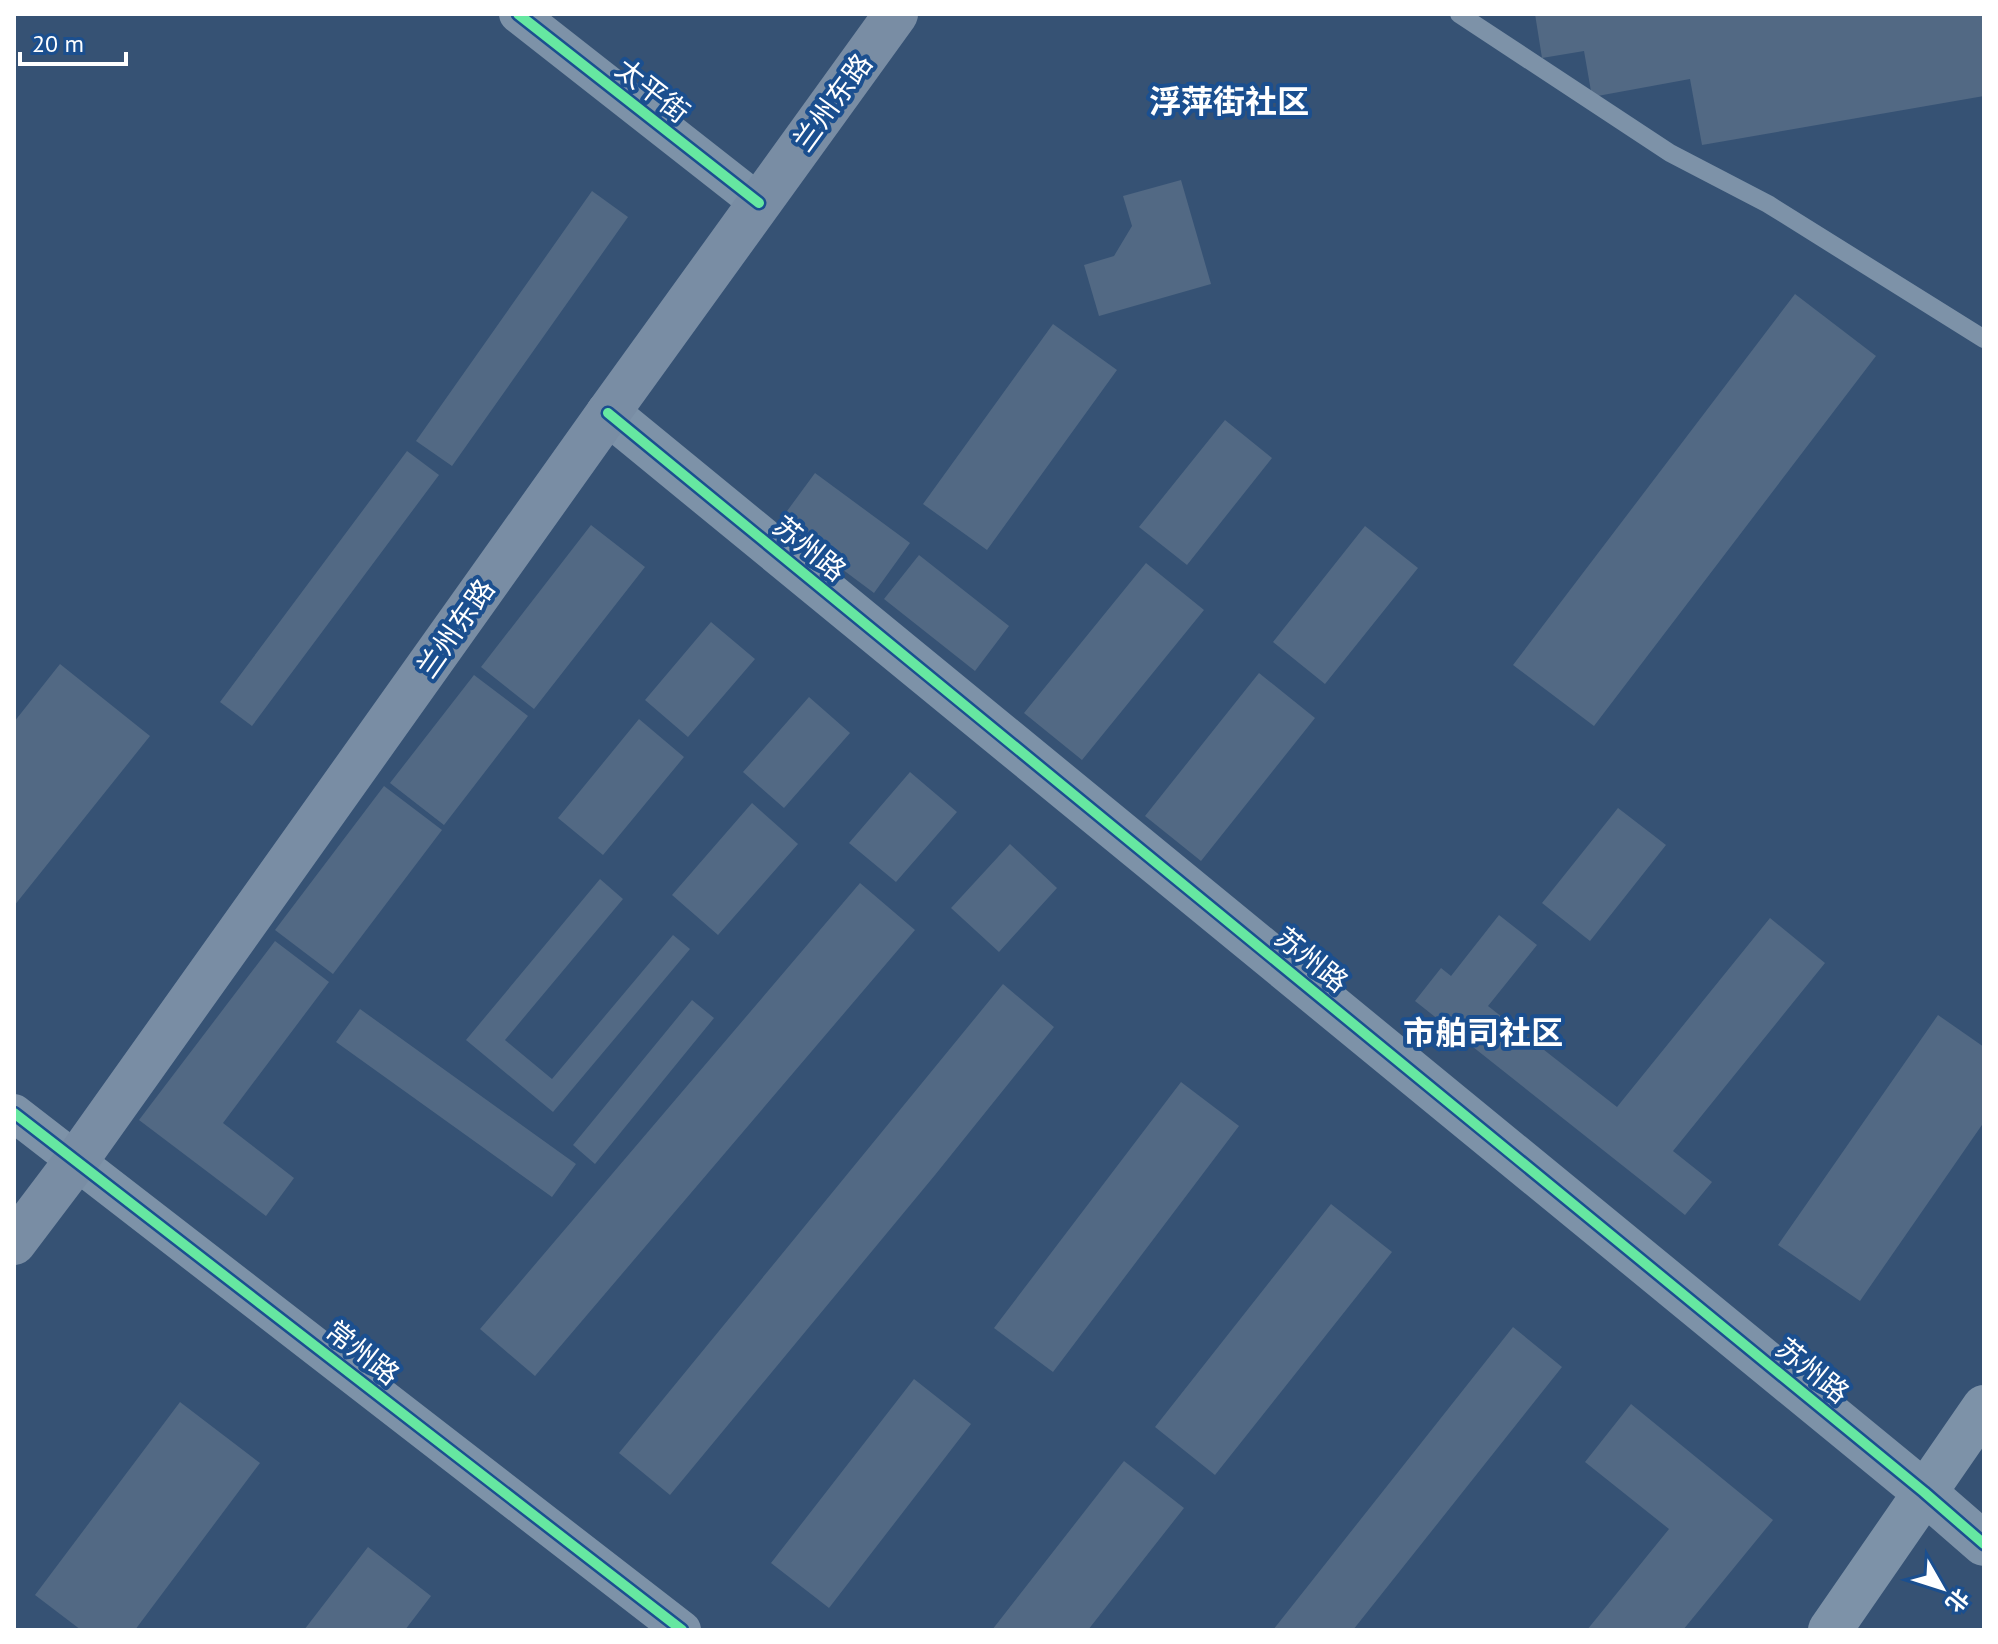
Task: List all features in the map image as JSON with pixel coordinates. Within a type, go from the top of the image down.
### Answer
[{"type":"main road","name":"兰州东路","points":[[14,1243],[76,1161],[896,14]]},
{"type":"street","name":"太平街","points":[[518,14],[759,203]]},
{"type":"street","name":"苏州路","points":[[608,413],[1984,1544]]},
{"type":"street","name":"常州路","points":[[14,1113],[682,1630]]},
{"type":"street","points":[[1830,1630],[1984,1407]]},
{"type":"lane","points":[[1459,14],[1670,153],[1768,204],[1984,339]]},
{"type":"building","points":[[1535,14],[1984,14],[1984,96],[1702,145],[1690,79],[1592,97],[1584,51],[1542,58]]},
{"type":"building","points":[[1181,180],[1211,284],[1099,316],[1084,265],[1114,256],[1132,226],[1123,196]]},
{"type":"building","points":[[592,191],[628,217],[452,466],[416,441]]},
{"type":"building","points":[[1795,294],[1876,356],[1594,726],[1513,665]]},
{"type":"building","points":[[1053,324],[1117,370],[987,550],[923,504]]},
{"type":"building","points":[[1225,420],[1272,458],[1187,565],[1139,527]]},
{"type":"building","points":[[407,451],[439,475],[252,726],[220,702]]},
{"type":"building","points":[[815,473],[910,543],[874,593],[779,522]]},
{"type":"building","points":[[591,525],[645,567],[534,709],[481,667]]},
{"type":"building","points":[[1365,526],[1418,568],[1325,684],[1273,642]]},
{"type":"building","points":[[919,555],[1009,626],[975,671],[884,599]]},
{"type":"building","points":[[1146,563],[1204,610],[1082,760],[1024,713]]},
{"type":"building","points":[[711,622],[755,659],[688,737],[645,700]]},
{"type":"building","points":[[60,664],[150,736],[14,906],[14,722]]},
{"type":"building","points":[[1259,673],[1315,718],[1201,861],[1145,816]]},
{"type":"building","points":[[474,675],[528,716],[444,825],[390,783]]},
{"type":"building","points":[[809,697],[850,733],[784,808],[743,772]]},
{"type":"building","points":[[639,719],[684,757],[603,855],[558,818]]},
{"type":"building","points":[[910,772],[957,812],[896,882],[849,843]]},
{"type":"building","points":[[384,786],[442,830],[333,974],[275,930]]},
{"type":"building","points":[[752,803],[798,844],[718,935],[672,895]]},
{"type":"building","points":[[1618,808],[1666,845],[1590,941],[1542,903]]},
{"type":"building","points":[[1010,844],[1057,888],[999,952],[951,908]]},
{"type":"building","points":[[600,879],[623,899],[505,1040],[552,1079],[673,935],[690,949],[553,1112],[466,1040]]},
{"type":"building","points":[[860,883],[915,930],[535,1376],[480,1329]]},
{"type":"building","points":[[1499,915],[1537,945],[1488,1006],[1617,1107],[1770,918],[1825,963],[1673,1151],[1712,1182],[1685,1215],[1415,1001],[1441,968],[1451,976]]},
{"type":"building","points":[[275,941],[329,982],[223,1123],[294,1178],[266,1216],[139,1120]]},
{"type":"building","points":[[1003,984],[1054,1027],[670,1495],[619,1453]]},
{"type":"building","points":[[692,1000],[714,1018],[595,1164],[573,1145]]},
{"type":"building","points":[[360,1009],[576,1164],[552,1197],[336,1042]]},
{"type":"building","points":[[1938,1015],[1984,1047],[1984,1122],[1860,1301],[1778,1245]]},
{"type":"building","points":[[1181,1082],[1239,1126],[1053,1372],[994,1328]]},
{"type":"building","points":[[1331,1204],[1392,1252],[1215,1475],[1155,1427]]},
{"type":"building","points":[[1513,1327],[1562,1367],[1353,1630],[1273,1630]]},
{"type":"building","points":[[914,1379],[971,1424],[829,1608],[771,1563]]},
{"type":"building","points":[[180,1402],[260,1463],[135,1630],[81,1630],[35,1595]]},
{"type":"building","points":[[1631,1404],[1773,1520],[1683,1630],[1587,1630],[1669,1529],[1585,1462]]},
{"type":"building","points":[[1124,1461],[1184,1508],[1088,1630],[992,1630]]},
{"type":"building","points":[[368,1547],[431,1596],[405,1630],[304,1630]]},
{"type":"cycle path","points":[[518,14],[759,203]]},
{"type":"cycle path","points":[[608,413],[1984,1544]]},
{"type":"cycle path","points":[[14,1113],[682,1630]]},
{"type":"district","name":"浮萍街社区","points":[[1229,101]]},
{"type":"district","name":"市舶司社区","points":[[1483,1032]]}]
